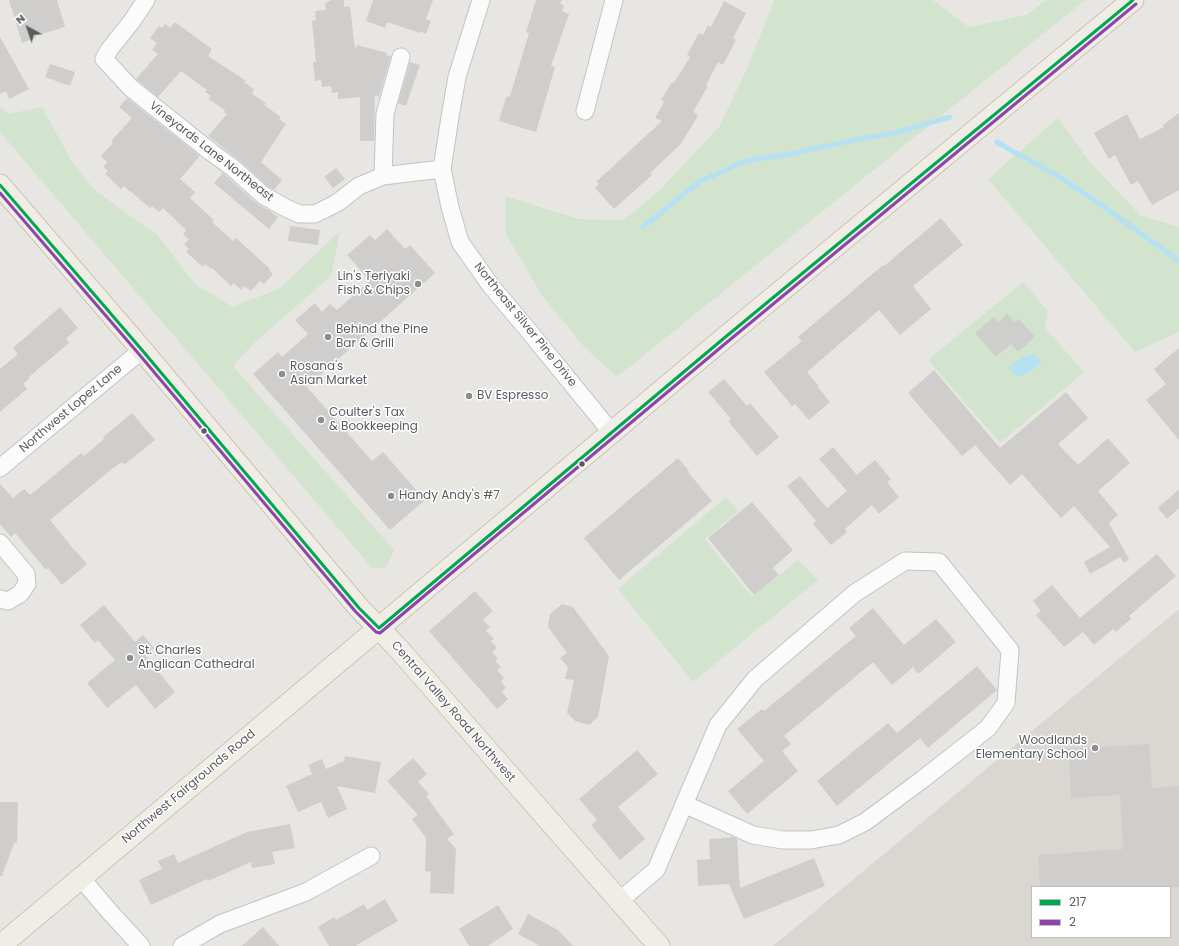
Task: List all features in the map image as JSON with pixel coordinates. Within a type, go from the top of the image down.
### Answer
[{"type":"main road","name":"Northwest Fairgrounds Road","points":[[0,946],[729,334],[1133,0]]},
{"type":"main road","name":"Central Valley Road Northwest","points":[[0,185],[142,350],[359,608],[396,646],[659,946]]},
{"type":"street","name":"Vineyards Lane Northeast","points":[[146,0],[104,59],[131,88],[233,168],[263,195],[284,208],[299,214],[315,214],[337,203],[359,186],[383,176],[442,169]]},
{"type":"street","name":"Northeast Silver Pine Drive","points":[[481,0],[457,77],[442,169],[450,207],[460,242],[491,286],[612,433]]},
{"type":"street","points":[[584,111],[614,0]]},
{"type":"street","points":[[383,176],[385,114],[401,57]]},
{"type":"street","name":"Northwest Lopez Lane","points":[[0,468],[142,350]]},
{"type":"street","points":[[0,543],[26,574],[27,584],[20,594],[8,601],[0,599]]},
{"type":"street","points":[[620,901],[656,870],[684,804],[718,725],[755,679],[855,593],[905,561],[939,562],[1010,650],[1006,703],[988,728],[865,822],[838,835],[811,840],[783,840],[753,835],[684,804]]},
{"type":"street","points":[[182,946],[220,924],[306,892],[371,856]]},
{"type":"street","points":[[82,878],[109,911],[141,946]]},
{"type":"shaded area","name":"Woodlands Elementary School","points":[[1179,609],[1179,946],[773,946]]},
{"type":"green space","points":[[774,0],[933,0],[969,27],[1026,15],[1046,0],[1085,0],[617,377],[585,348],[541,294],[506,234],[505,196],[578,219],[623,220],[659,191],[719,127],[746,71]]},
{"type":"green space","points":[[0,107],[8,114],[42,107],[71,160],[95,190],[157,234],[195,284],[233,307],[280,288],[340,231],[331,276],[255,342],[233,366],[394,550],[386,567],[373,569],[0,132]]},
{"type":"green space","points":[[1058,118],[1089,161],[1141,216],[1179,227],[1179,332],[1135,352],[988,179]]},
{"type":"green space","points":[[1023,282],[1048,311],[1045,328],[1084,372],[1000,443],[928,360]]},
{"type":"green space","points":[[726,497],[738,511],[705,539],[752,597],[798,560],[818,580],[693,682],[618,589]]},
{"type":"water","points":[[1034,354],[1042,363],[1030,372],[1017,377],[1008,368],[1020,359]]},
{"type":"building","points":[[9,0],[57,0],[65,27],[35,36],[36,38],[22,43]]},
{"type":"building","points":[[332,0],[344,0],[344,7],[350,6],[355,50],[357,45],[387,53],[386,55],[391,56],[379,97],[375,95],[374,141],[360,141],[360,97],[338,99],[338,92],[332,93],[331,86],[322,87],[321,80],[315,81],[313,62],[316,62],[312,21],[316,20],[315,11],[326,10],[325,3]]},
{"type":"building","points":[[373,0],[433,0],[426,19],[431,21],[426,34],[387,22],[385,28],[366,21]]},
{"type":"building","points":[[536,0],[562,0],[560,4],[564,5],[562,11],[569,14],[551,66],[555,67],[536,132],[499,121],[506,97],[510,96],[529,33],[526,32]]},
{"type":"building","points":[[724,1],[746,13],[733,38],[736,40],[723,65],[718,62],[706,85],[708,86],[693,112],[698,116],[680,145],[650,173],[652,175],[614,209],[595,188],[599,184],[596,182],[662,121],[655,118],[664,102],[661,100],[672,82],[674,83],[690,57],[687,55],[699,33],[703,35],[708,25],[711,27]]},
{"type":"building","points":[[175,22],[212,49],[208,56],[245,80],[244,82],[254,89],[252,94],[266,103],[264,105],[281,117],[279,119],[286,124],[261,162],[282,180],[274,190],[208,136],[227,114],[224,112],[225,110],[208,99],[211,96],[205,92],[207,90],[181,71],[158,97],[136,79],[158,54],[152,50],[157,43],[150,38],[159,26],[162,28],[165,24],[170,28]]},
{"type":"building","points":[[0,37],[29,89],[9,99],[6,91],[0,94]]},
{"type":"building","points":[[410,62],[420,65],[406,106],[398,103]]},
{"type":"building","points":[[50,64],[75,72],[70,86],[45,77]]},
{"type":"building","points":[[127,98],[200,156],[180,179],[195,192],[190,198],[214,220],[212,222],[233,241],[236,238],[270,269],[269,270],[273,274],[264,284],[260,281],[251,291],[244,286],[241,290],[234,283],[231,286],[212,268],[211,269],[205,264],[203,267],[186,252],[189,249],[184,244],[189,240],[183,234],[186,230],[163,208],[159,212],[152,206],[150,208],[124,186],[121,189],[105,174],[108,171],[103,167],[107,162],[101,156],[113,143],[111,141],[132,118],[119,107]]},
{"type":"building","points":[[1179,113],[1179,190],[1152,205],[1138,181],[1131,185],[1115,155],[1109,159],[1094,133],[1127,114],[1140,139],[1164,127],[1163,125]]},
{"type":"building","points":[[336,168],[345,179],[333,188],[324,177]]},
{"type":"building","points":[[223,173],[256,203],[278,217],[269,229],[214,183]]},
{"type":"building","points":[[941,218],[963,245],[913,286],[931,309],[900,335],[879,310],[807,372],[830,402],[809,420],[795,404],[792,406],[764,372],[802,341],[798,337]]},
{"type":"building","points":[[290,226],[320,230],[318,245],[288,241]]},
{"type":"building","points":[[387,229],[405,249],[410,245],[435,273],[307,387],[372,461],[383,452],[425,500],[390,530],[253,374],[278,352],[282,357],[308,334],[295,320],[315,303],[322,312],[330,304],[337,310],[370,281],[347,255],[370,235],[375,240]]},
{"type":"building","points":[[60,307],[78,328],[66,339],[69,343],[29,377],[30,378],[23,384],[27,389],[0,412],[0,369],[18,354],[13,348]]},
{"type":"building","points":[[1007,314],[1014,322],[1019,319],[1035,337],[1018,352],[1011,344],[996,357],[975,333],[994,317],[998,322]]},
{"type":"building","points":[[1179,348],[1179,440],[1146,400],[1166,384],[1154,369]]},
{"type":"building","points":[[934,370],[1000,448],[1066,392],[1088,418],[1058,444],[1078,465],[1108,438],[1130,463],[1098,491],[1118,515],[1109,523],[1129,559],[1124,563],[1120,557],[1090,574],[1084,562],[1110,547],[1074,506],[1061,518],[1022,474],[1010,485],[975,445],[962,456],[908,393]]},
{"type":"building","points":[[724,379],[747,406],[750,403],[779,437],[757,456],[728,421],[731,419],[708,392]]},
{"type":"building","points":[[132,413],[155,440],[124,465],[122,462],[113,468],[50,520],[87,564],[62,585],[48,568],[46,570],[15,533],[11,537],[0,524],[0,484],[13,498],[24,489],[30,495],[81,453],[84,456],[104,439],[103,437]]},
{"type":"building","points":[[833,447],[857,475],[875,460],[891,479],[887,482],[899,497],[879,514],[872,505],[845,529],[847,532],[831,545],[813,524],[816,521],[787,486],[800,476],[827,508],[847,491],[819,459]]},
{"type":"building","points":[[678,458],[712,501],[619,580],[584,538]]},
{"type":"building","points":[[1179,489],[1179,508],[1167,519],[1158,508]]},
{"type":"building","points":[[752,502],[793,550],[773,568],[779,575],[754,595],[708,538]]},
{"type":"building","points":[[1157,554],[1176,576],[1129,616],[1131,619],[1116,632],[1113,629],[1094,645],[1083,632],[1064,647],[1036,615],[1041,611],[1033,601],[1052,585],[1080,618]]},
{"type":"building","points":[[475,591],[493,611],[483,620],[490,627],[486,631],[494,639],[491,641],[497,648],[492,652],[498,658],[495,661],[501,667],[497,670],[504,678],[501,681],[506,688],[502,692],[508,699],[497,709],[429,631]]},
{"type":"building","points":[[562,604],[573,607],[609,656],[598,717],[589,725],[575,721],[567,713],[574,680],[565,679],[568,667],[560,658],[567,653],[548,627],[550,614]]},
{"type":"building","name":"St. Charles Anglican Cathedral","points":[[104,605],[135,642],[143,635],[154,648],[145,655],[175,692],[155,709],[136,685],[107,708],[87,683],[115,660],[98,640],[95,643],[80,625]]},
{"type":"building","points":[[873,608],[904,645],[936,619],[956,642],[918,674],[913,667],[892,685],[873,662],[784,736],[791,744],[782,751],[798,771],[747,814],[728,791],[764,761],[737,729],[762,709],[764,711],[856,636],[849,628]]},
{"type":"building","points":[[977,666],[997,690],[928,748],[920,738],[837,806],[817,781],[888,723],[897,733]]},
{"type":"building","points":[[1149,744],[1152,788],[1179,786],[1179,887],[1040,886],[1038,855],[1123,849],[1120,795],[1071,798],[1069,749]]},
{"type":"building","points":[[637,750],[658,774],[618,807],[645,839],[620,860],[591,825],[597,820],[579,799]]},
{"type":"building","points":[[345,756],[381,762],[375,793],[337,786],[347,809],[328,818],[321,802],[298,812],[286,786],[312,774],[308,765],[322,759],[326,769],[344,761]]},
{"type":"building","points":[[413,758],[427,774],[418,782],[429,794],[426,796],[454,834],[447,839],[456,849],[454,894],[430,893],[431,872],[425,871],[426,838],[412,819],[418,815],[387,781]]},
{"type":"building","points":[[0,802],[18,802],[17,843],[14,843],[2,876],[0,876]]},
{"type":"building","points":[[290,824],[295,848],[272,852],[275,864],[252,868],[251,862],[208,881],[207,879],[151,905],[139,880],[162,869],[158,861],[174,854],[178,863],[247,832]]},
{"type":"building","points":[[734,837],[737,839],[740,888],[814,858],[825,886],[744,919],[729,884],[698,886],[697,860],[710,859],[709,839]]},
{"type":"building","points":[[385,899],[398,921],[355,946],[329,946],[318,927],[334,917],[336,920],[364,904],[367,910]]},
{"type":"building","points":[[498,905],[513,929],[488,946],[469,946],[459,929]]},
{"type":"building","points":[[528,914],[558,930],[573,946],[540,946],[518,934]]},
{"type":"building","points":[[263,927],[279,946],[242,946]]},
{"type":"waterway","points":[[643,227],[699,182],[745,161],[785,155],[864,138],[891,134],[950,117]]},
{"type":"waterway","points":[[997,142],[1053,173],[1076,188],[1179,261]]},
{"type":"transit line","name":"217","points":[[379,628],[723,339],[1133,0]]},
{"type":"transit line","name":"2","points":[[0,193],[138,353],[355,611],[376,632],[380,633],[726,343],[1136,4]]},
{"type":"transit line","name":"217","points":[[0,185],[142,350],[359,608],[379,628]]},
{"type":"place","name":"Lin's Teriyaki Fish & Chips","points":[[418,284]]},
{"type":"place","name":"Behind the Pine Bar & Grill","points":[[328,337]]},
{"type":"place","name":"Rosana's Asian Market","points":[[282,374]]},
{"type":"place","name":"BV Espresso","points":[[469,396]]},
{"type":"place","name":"Coulter's Tax & Bookkeeping","points":[[321,420]]},
{"type":"place","name":"Handy Andy's #7","points":[[391,496]]},
{"type":"place","name":"St. Charles Anglican Cathedral","points":[[130,658]]},
{"type":"place","name":"Woodlands Elementary School","points":[[1095,748]]}]
